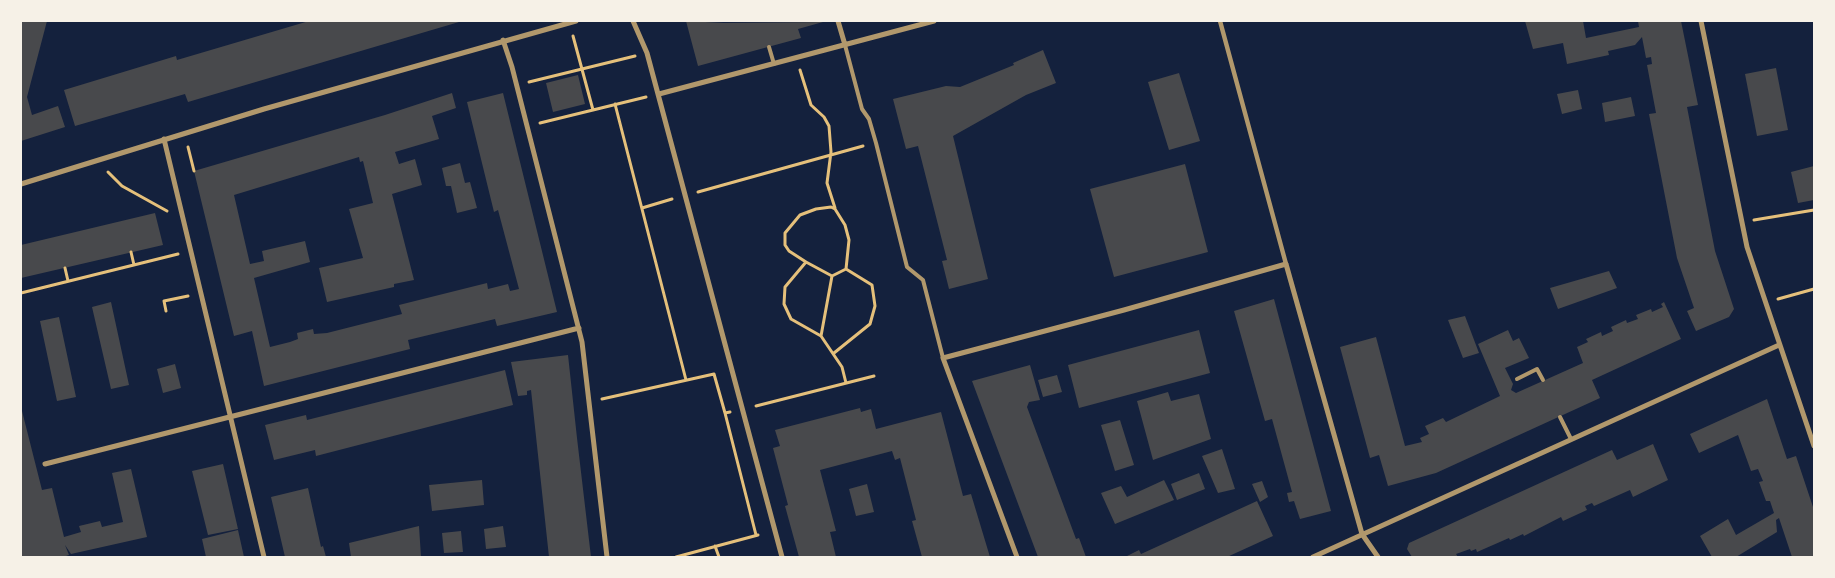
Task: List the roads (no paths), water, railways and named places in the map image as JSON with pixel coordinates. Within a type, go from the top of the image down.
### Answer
[{"type":"street","points":[[21,184],[184,132],[503,40],[576,21]]},
{"type":"street","points":[[633,21],[647,53],[659,94],[782,557]]},
{"type":"street","points":[[838,21],[845,45]]},
{"type":"street","points":[[659,94],[934,21]]},
{"type":"street","points":[[1220,21],[1362,534],[1378,557]]},
{"type":"street","points":[[1700,21],[1747,247],[1814,446]]},
{"type":"street","points":[[503,40],[528,126],[579,328],[607,557]]},
{"type":"street","points":[[164,139],[264,557]]},
{"type":"street","points":[[1017,557],[943,358],[1124,310],[1286,264]]},
{"type":"street","points":[[45,464],[579,328]]},
{"type":"street","points":[[1313,557],[1779,345]]},
{"type":"lane","points":[[845,45],[862,109],[869,119],[876,143],[907,267],[923,280],[943,358]]},
{"type":"lane","points":[[769,46],[774,64]]},
{"type":"lane","points":[[1516,379],[1537,369],[1543,380]]},
{"type":"lane","points":[[1560,416],[1571,439]]}]
